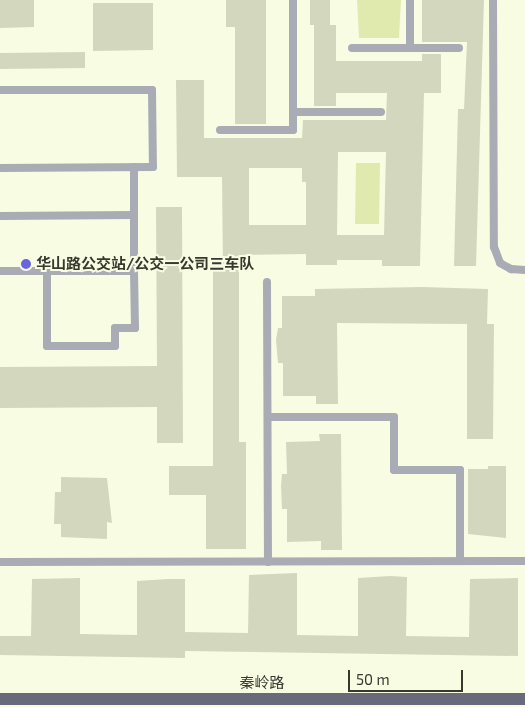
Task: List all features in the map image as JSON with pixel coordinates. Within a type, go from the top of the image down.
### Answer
[{"type":"main road","name":"秦岭路","points":[[0,699],[525,699]]},
{"type":"lane","points":[[220,130],[293,130],[293,0]]},
{"type":"lane","points":[[410,0],[410,48]]},
{"type":"lane","points":[[493,0],[494,247],[500,263],[510,270],[525,270]]},
{"type":"lane","points":[[352,48],[459,48]]},
{"type":"lane","points":[[0,90],[152,90],[153,167],[0,168]]},
{"type":"lane","points":[[293,112],[381,112]]},
{"type":"lane","points":[[47,271],[47,346],[114,346],[114,328],[135,328],[134,167]]},
{"type":"lane","points":[[0,216],[134,215]]},
{"type":"lane","points":[[0,271],[134,270]]},
{"type":"lane","points":[[267,282],[268,562]]},
{"type":"lane","points":[[268,417],[394,417],[394,470],[460,470],[460,561]]},
{"type":"lane","points":[[0,562],[525,561]]},
{"type":"green space","points":[[357,0],[401,0],[399,38],[359,38]]},
{"type":"green space","points":[[356,163],[380,163],[379,224],[355,224]]},
{"type":"building","points":[[0,0],[34,0],[34,27],[0,28]]},
{"type":"building","points":[[226,0],[266,0],[266,124],[235,124],[235,27],[226,27]]},
{"type":"building","points":[[310,0],[330,0],[330,25],[336,25],[336,61],[422,61],[422,54],[441,54],[441,93],[424,93],[420,266],[382,266],[382,260],[337,260],[337,265],[306,265],[306,254],[239,255],[239,442],[246,442],[246,549],[206,549],[206,495],[169,495],[169,466],[213,466],[213,270],[223,270],[222,177],[177,177],[176,80],[204,80],[204,138],[302,138],[303,120],[386,120],[387,93],[336,93],[336,106],[314,106],[314,25],[310,25]],"holes":[[[338,152],[386,152],[384,235],[337,235]],[[249,168],[302,168],[302,182],[306,182],[306,225],[249,225]]]},
{"type":"building","points":[[422,0],[484,0],[476,266],[454,266],[458,109],[464,109],[467,42],[422,42]]},
{"type":"building","points":[[93,3],[153,3],[153,50],[93,51]]},
{"type":"building","points":[[85,52],[85,68],[0,69],[0,53]]},
{"type":"building","points":[[156,207],[182,207],[183,443],[157,443],[157,407],[0,408],[0,367],[157,366]]},
{"type":"building","points":[[422,287],[488,289],[487,324],[494,324],[493,439],[467,439],[467,324],[337,323],[338,404],[316,404],[316,396],[283,396],[283,363],[278,363],[276,340],[278,328],[282,328],[282,296],[315,296],[315,289]]},
{"type":"building","points":[[319,434],[341,434],[342,550],[321,550],[321,541],[287,542],[287,509],[282,509],[281,486],[282,474],[287,474],[286,442],[320,441]]},
{"type":"building","points":[[488,466],[506,466],[506,538],[468,534],[468,469],[488,469]]},
{"type":"building","points":[[61,477],[107,478],[112,523],[107,522],[107,539],[61,537],[61,524],[54,524],[55,492],[61,492]]},
{"type":"building","points":[[297,573],[297,635],[358,636],[358,578],[390,576],[407,577],[406,636],[469,637],[470,579],[518,578],[518,656],[185,651],[185,658],[0,655],[0,636],[31,636],[32,579],[80,578],[80,634],[137,635],[137,581],[168,579],[185,579],[185,632],[248,633],[249,575]]},
{"type":"place","name":"华山路公交站/公交一公司三车队","points":[[26,264]]}]
